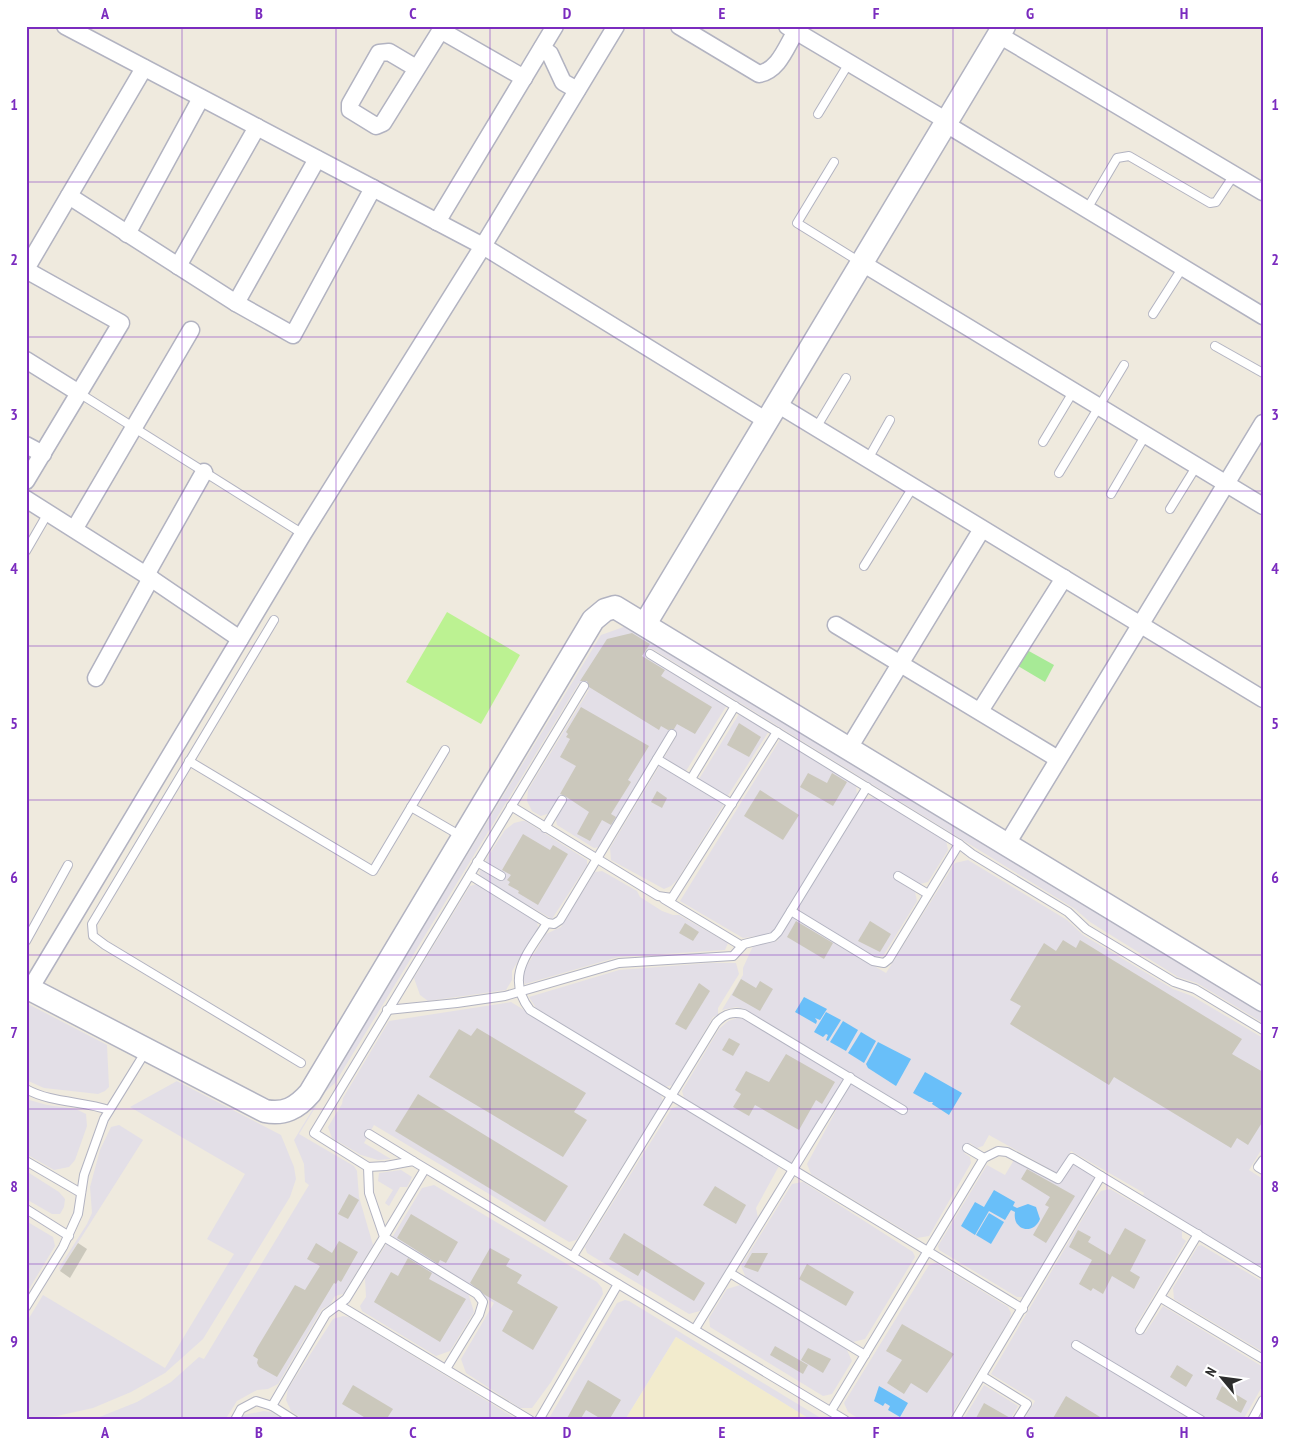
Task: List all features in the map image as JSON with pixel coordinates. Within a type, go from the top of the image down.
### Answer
[{"type":"street","points":[[65,26],[482,246],[772,413],[816,428],[1263,698]]},
{"type":"street","points":[[437,222],[555,26]]},
{"type":"street","points":[[616,26],[303,534],[28,988],[265,1111],[277,1114],[299,1105],[310,1094],[593,620],[605,610],[615,607],[1263,1000]]},
{"type":"street","points":[[679,26],[759,74],[767,73],[775,67],[791,29],[947,122],[1263,316]]},
{"type":"street","points":[[645,624],[1002,30],[1263,192]]},
{"type":"street","points":[[416,68],[389,52],[379,53],[350,104],[350,110],[376,126],[383,123],[439,32],[442,31],[524,78]]},
{"type":"street","points":[[542,48],[550,54],[563,82],[578,90]]},
{"type":"street","points":[[26,481],[121,323],[26,269],[144,68]]},
{"type":"street","points":[[127,234],[201,98]]},
{"type":"street","points":[[178,266],[257,127]]},
{"type":"street","points":[[236,303],[317,159]]},
{"type":"street","points":[[69,196],[236,303],[293,335],[373,188]]},
{"type":"street","points":[[862,263],[1098,408],[1263,506]]},
{"type":"street","points":[[75,528],[191,330]]},
{"type":"street","points":[[26,360],[79,393]]},
{"type":"street","points":[[1007,844],[1139,624],[1263,423]]},
{"type":"street","points":[[26,445],[43,454]]},
{"type":"street","points":[[96,678],[204,472]]},
{"type":"street","points":[[26,499],[75,528],[240,639]]},
{"type":"street","points":[[849,748],[982,529]]},
{"type":"street","points":[[980,711],[1064,578]]},
{"type":"street","points":[[836,624],[1058,760]]},
{"type":"lane","points":[[818,114],[849,63]]},
{"type":"lane","points":[[1087,209],[1117,158],[1122,156],[1129,156],[1210,203],[1216,202],[1234,175]]},
{"type":"lane","points":[[834,162],[797,223],[862,263]]},
{"type":"lane","points":[[1153,314],[1183,267]]},
{"type":"lane","points":[[1215,346],[1263,373]]},
{"type":"lane","points":[[1059,473],[1124,365]]},
{"type":"lane","points":[[816,428],[846,378]]},
{"type":"lane","points":[[1043,442],[1073,392]]},
{"type":"lane","points":[[79,393],[303,534]]},
{"type":"lane","points":[[868,459],[890,420]]},
{"type":"lane","points":[[1111,494],[1145,436]]},
{"type":"lane","points":[[1170,509],[1196,467]]},
{"type":"lane","points":[[864,566],[913,487]]},
{"type":"lane","points":[[26,551],[48,513]]},
{"type":"lane","points":[[274,620],[92,924],[93,936],[105,945],[301,1063]]},
{"type":"lane","points":[[650,654],[867,786],[972,854],[1068,912],[1086,929],[1174,982],[1195,989],[1263,1030]]},
{"type":"lane","points":[[413,1162],[368,1167],[314,1133],[584,686]]},
{"type":"lane","points":[[691,779],[735,706]]},
{"type":"lane","points":[[664,898],[672,898],[677,893],[777,732]]},
{"type":"lane","points":[[470,875],[547,922],[554,924],[560,920],[672,734]]},
{"type":"lane","points":[[189,761],[373,870],[445,750]]},
{"type":"lane","points":[[658,759],[732,804]]},
{"type":"lane","points":[[387,1010],[457,1004],[520,993],[619,963],[733,956],[742,946],[751,941],[773,937],[778,932],[867,786]]},
{"type":"lane","points":[[545,828],[562,800]]},
{"type":"lane","points":[[511,806],[596,860],[664,898],[742,946]]},
{"type":"lane","points":[[412,807],[462,837]]},
{"type":"lane","points":[[791,912],[873,961],[884,963],[889,959],[959,844]]},
{"type":"lane","points":[[477,862],[501,876]]},
{"type":"lane","points":[[26,940],[68,864]]},
{"type":"lane","points":[[898,876],[928,894]]},
{"type":"lane","points":[[547,922],[518,971],[520,993],[530,1010],[1022,1309]]},
{"type":"lane","points":[[573,1256],[721,1017],[736,1012],[744,1014],[903,1110]]},
{"type":"lane","points":[[26,1308],[69,1236],[78,1214],[92,1149],[109,1110],[146,1050]]},
{"type":"lane","points":[[695,1329],[850,1077]]},
{"type":"lane","points":[[26,1089],[50,1097],[91,1104],[109,1110]]},
{"type":"lane","points":[[369,1134],[844,1420]]},
{"type":"lane","points":[[967,1148],[984,1158]]},
{"type":"lane","points":[[831,1411],[984,1158],[998,1151],[1007,1152],[1058,1179],[1072,1158],[1263,1274]]},
{"type":"lane","points":[[1263,1160],[1258,1167],[1263,1170]]},
{"type":"lane","points":[[26,1161],[81,1193]]},
{"type":"lane","points":[[368,1167],[369,1194],[384,1237],[477,1294],[483,1302],[479,1315],[446,1369]]},
{"type":"lane","points":[[272,1406],[326,1314],[346,1299],[425,1169]]},
{"type":"lane","points":[[955,1420],[1101,1176]]},
{"type":"lane","points":[[26,1209],[69,1236]]},
{"type":"lane","points":[[1140,1330],[1198,1234]]},
{"type":"lane","points":[[730,1273],[865,1355]]},
{"type":"lane","points":[[539,1420],[618,1284]]},
{"type":"lane","points":[[1161,1298],[1263,1359]]},
{"type":"lane","points":[[339,1305],[530,1420]]},
{"type":"lane","points":[[1076,1345],[1201,1420]]},
{"type":"lane","points":[[982,1376],[1027,1404],[1017,1420]]},
{"type":"lane","points":[[1252,1420],[1263,1400]]},
{"type":"lane","points":[[234,1420],[241,1409],[248,1403],[256,1401],[272,1406],[294,1420]]},
{"type":"shaded area","points":[[632,624],[1263,1007],[1263,1023],[1197,983],[1178,977],[1090,922],[1075,909],[651,648],[646,655],[727,705],[686,771],[664,758],[676,737],[669,732],[599,847],[594,848],[557,825],[555,816],[550,813],[541,816],[532,811],[527,801],[528,790],[589,690],[579,683],[335,1083],[324,1093],[299,1134],[354,1166],[357,1171],[359,1197],[373,1245],[343,1294],[335,1296],[330,1305],[322,1309],[278,1384],[268,1389],[257,1390],[237,1401],[225,1420],[92,1420],[137,1402],[171,1382],[199,1357],[204,1359],[309,1185],[305,1182],[304,1164],[294,1140],[601,635]]},
{"type":"shaded area","points":[[739,714],[769,731],[727,797],[699,779]]},
{"type":"shaded area","points":[[781,738],[856,785],[857,796],[772,934],[743,938],[680,901]]},
{"type":"shaded area","points":[[660,765],[724,804],[677,880],[671,886],[664,889],[611,860],[610,848]]},
{"type":"shaded area","points":[[874,797],[946,840],[948,850],[928,882],[920,884],[901,873],[896,880],[915,892],[917,901],[883,956],[875,957],[801,913],[799,905],[865,800]]},
{"type":"shaded area","points":[[525,821],[587,860],[587,865],[552,919],[481,878],[479,871],[483,870],[487,858],[505,830],[514,823]]},
{"type":"shaded area","points":[[968,860],[1067,920],[1083,935],[1173,989],[1192,996],[1263,1038],[1263,1147],[1249,1170],[1263,1179],[1263,1269],[1143,1196],[1144,1193],[1071,1151],[1057,1173],[989,1135],[983,1146],[977,1148],[970,1143],[964,1153],[970,1157],[971,1163],[929,1236],[917,1238],[811,1174],[807,1164],[851,1083],[901,1113],[905,1106],[745,1009],[736,1007],[722,1010],[743,975],[743,968],[753,946],[777,941],[792,917],[886,973],[955,863]]},
{"type":"shaded area","points":[[602,871],[637,891],[640,897],[662,911],[679,915],[728,943],[725,950],[618,957],[525,984],[522,974],[546,934],[561,927],[595,872]]},
{"type":"shaded area","points":[[477,884],[537,920],[538,928],[512,971],[512,980],[506,990],[428,1001],[420,995],[414,978],[470,886]]},
{"type":"shaded area","points":[[710,963],[736,963],[739,974],[718,1008],[718,1015],[713,1017],[673,1085],[665,1087],[536,1008],[529,997],[619,970]]},
{"type":"shaded area","points":[[511,1002],[660,1093],[663,1101],[576,1240],[569,1242],[374,1125],[364,1143],[391,1159],[378,1160],[361,1155],[332,1138],[328,1127],[389,1021]]},
{"type":"shaded area","points":[[26,1003],[107,1045],[109,1087],[105,1091],[98,1094],[44,1088],[26,1080]]},
{"type":"shaded area","points":[[737,1018],[743,1019],[845,1079],[791,1163],[684,1098],[682,1091],[719,1029],[728,1021]]},
{"type":"shaded area","points":[[177,1081],[281,1135],[294,1167],[296,1179],[290,1197],[203,1339],[165,1373],[131,1392],[93,1408],[57,1416],[26,1417],[26,1323],[43,1295],[165,1368],[234,1254],[207,1239],[245,1174],[130,1107]]},
{"type":"shaded area","points":[[26,1099],[47,1105],[76,1109],[86,1114],[87,1126],[75,1160],[69,1167],[54,1170],[26,1154]]},
{"type":"shaded area","points":[[679,1106],[779,1166],[756,1208],[758,1218],[700,1311],[689,1314],[587,1253],[585,1247],[672,1108]]},
{"type":"shaded area","points":[[119,1125],[143,1140],[60,1271],[59,1268],[92,1213],[90,1187],[100,1150],[111,1127]]},
{"type":"shaded area","points":[[1014,1160],[1060,1184],[1074,1163],[1096,1175],[1024,1297],[1017,1297],[939,1250],[938,1246],[987,1165],[1005,1175]]},
{"type":"shaded area","points":[[401,1170],[412,1177],[407,1187],[400,1187],[389,1206],[385,1203],[393,1190],[378,1181],[379,1173]]},
{"type":"shaded area","points":[[26,1171],[59,1192],[65,1199],[64,1207],[60,1214],[52,1214],[26,1199]]},
{"type":"shaded area","points":[[803,1182],[913,1252],[915,1257],[865,1339],[853,1342],[746,1278],[741,1266],[792,1184]]},
{"type":"shaded area","points":[[434,1185],[597,1282],[602,1288],[603,1294],[551,1382],[532,1408],[520,1408],[466,1373],[461,1359],[494,1303],[393,1239],[422,1188]]},
{"type":"shaded area","points":[[1110,1189],[1182,1231],[1182,1238],[1186,1241],[1135,1327],[1145,1333],[1163,1306],[1263,1367],[1263,1385],[1243,1420],[1209,1420],[1078,1341],[1074,1348],[1193,1420],[1024,1420],[1035,1401],[991,1374],[1094,1199],[1101,1191]]},
{"type":"shaded area","points":[[26,1221],[53,1237],[55,1246],[26,1294]]},
{"type":"shaded area","points":[[387,1243],[468,1293],[474,1312],[450,1351],[436,1356],[362,1311],[360,1306],[366,1297],[365,1278]]},
{"type":"shaded area","points":[[1201,1245],[1263,1282],[1263,1352],[1174,1299],[1173,1288],[1198,1246]]},
{"type":"shaded area","points":[[936,1263],[1008,1307],[1011,1313],[1010,1318],[948,1420],[861,1420],[848,1412],[844,1403],[929,1265]]},
{"type":"shaded area","points":[[740,1285],[846,1348],[852,1361],[832,1394],[823,1396],[710,1327],[709,1318],[727,1289]]},
{"type":"shaded area","points":[[625,1300],[824,1420],[811,1420],[676,1337],[625,1420],[548,1420],[617,1303]]},
{"type":"shaded area","points":[[343,1316],[349,1317],[518,1420],[304,1420],[291,1411],[286,1400],[288,1389],[333,1319]]},
{"type":"shaded area","points":[[676,1337],[811,1420],[625,1420]]},
{"type":"shaded area","points":[[984,1385],[1018,1406],[1010,1420],[963,1420]]},
{"type":"shaded area","points":[[264,1411],[271,1412],[284,1420],[241,1420],[243,1415]]},
{"type":"green space","points":[[447,612],[520,655],[481,724],[406,682]]},
{"type":"green space","points":[[1027,650],[1054,665],[1045,682],[1018,666]]},
{"type":"water","points":[[804,997],[827,1009],[820,1020],[815,1018],[816,1024],[795,1012]]},
{"type":"water","points":[[826,1012],[841,1020],[828,1041],[826,1040],[828,1035],[826,1034],[823,1037],[814,1032]]},
{"type":"water","points":[[843,1021],[858,1030],[846,1051],[830,1042]]},
{"type":"water","points":[[861,1032],[876,1041],[864,1063],[848,1053]]},
{"type":"water","points":[[878,1042],[911,1059],[896,1086],[868,1068],[866,1064]]},
{"type":"water","points":[[925,1072],[962,1093],[949,1115],[932,1104],[933,1102],[929,1102],[913,1093]]},
{"type":"water","points":[[994,1190],[1015,1202],[1013,1206],[1017,1208],[1028,1204],[1036,1207],[1040,1219],[1037,1224],[1033,1228],[1028,1229],[1020,1227],[1015,1218],[1015,1212],[1011,1210],[1005,1220],[989,1211],[975,1235],[961,1226],[975,1202],[984,1207]]},
{"type":"water","points":[[989,1213],[1004,1222],[991,1244],[976,1235]]},
{"type":"water","points":[[879,1386],[908,1403],[900,1417],[888,1410],[890,1406],[885,1403],[883,1406],[874,1401]]},
{"type":"building","points":[[632,633],[650,644],[642,656],[665,670],[661,676],[712,707],[695,734],[677,724],[674,729],[668,730],[661,726],[659,730],[589,687],[587,681],[580,681],[607,639]]},
{"type":"building","points":[[581,707],[649,746],[628,780],[631,782],[611,814],[616,817],[611,825],[602,820],[590,841],[577,834],[589,812],[560,794],[576,766],[560,757],[570,739],[566,737],[568,734],[566,732]]},
{"type":"building","points":[[739,723],[761,737],[749,757],[727,745]]},
{"type":"building","points":[[808,773],[827,783],[832,773],[847,782],[833,806],[800,787]]},
{"type":"building","points":[[760,790],[799,815],[783,840],[744,816]]},
{"type":"building","points":[[657,791],[667,798],[662,808],[651,802]]},
{"type":"building","points":[[523,834],[550,850],[553,845],[568,854],[538,905],[508,885],[510,882],[507,880],[511,875],[502,870]]},
{"type":"building","points":[[796,921],[833,943],[824,959],[787,937]]},
{"type":"building","points":[[870,921],[891,934],[880,952],[858,941]]},
{"type":"building","points":[[685,923],[699,932],[693,941],[679,933]]},
{"type":"building","points":[[1063,940],[1076,948],[1080,940],[1242,1039],[1232,1054],[1263,1072],[1263,1121],[1248,1145],[1237,1138],[1231,1148],[1114,1077],[1109,1085],[1010,1024],[1021,1006],[1010,1000],[1044,943],[1056,951]]},
{"type":"building","points":[[741,979],[756,988],[760,981],[773,989],[760,1011],[732,995]]},
{"type":"building","points":[[699,983],[710,991],[686,1030],[675,1024]]},
{"type":"building","points":[[477,1028],[586,1093],[574,1112],[587,1120],[563,1157],[429,1077],[459,1029],[471,1036]]},
{"type":"building","points":[[729,1038],[740,1044],[733,1056],[722,1050]]},
{"type":"building","points":[[786,1054],[835,1082],[822,1104],[816,1100],[799,1130],[755,1105],[749,1116],[733,1107],[741,1094],[735,1090],[746,1071],[769,1082]]},
{"type":"building","points":[[418,1094],[568,1186],[545,1222],[395,1131]]},
{"type":"building","points":[[1027,1169],[1075,1196],[1046,1243],[1033,1235],[1049,1207],[1045,1205],[1050,1197],[1021,1179]]},
{"type":"building","points":[[715,1186],[746,1205],[736,1224],[703,1205]]},
{"type":"building","points":[[349,1194],[359,1200],[348,1219],[338,1214]]},
{"type":"building","points":[[411,1214],[458,1242],[446,1263],[440,1260],[438,1264],[397,1238]]},
{"type":"building","points":[[1125,1228],[1146,1240],[1130,1271],[1140,1277],[1134,1289],[1112,1276],[1103,1294],[1093,1288],[1091,1291],[1079,1284],[1092,1260],[1069,1247],[1078,1230],[1091,1237],[1088,1242],[1110,1255]]},
{"type":"building","points":[[624,1233],[705,1283],[694,1301],[642,1269],[638,1276],[609,1259]]},
{"type":"building","points":[[339,1241],[358,1252],[341,1282],[338,1280],[336,1284],[334,1283],[277,1377],[259,1367],[258,1359],[253,1356],[295,1285],[305,1290],[320,1266],[307,1259],[316,1243],[332,1253]]},
{"type":"building","points":[[78,1243],[87,1249],[70,1278],[60,1271]]},
{"type":"building","points":[[490,1248],[510,1259],[506,1266],[522,1275],[517,1283],[558,1307],[533,1350],[502,1331],[513,1311],[485,1295],[470,1283]]},
{"type":"building","points":[[752,1253],[768,1253],[758,1272],[744,1267]]},
{"type":"building","points":[[408,1258],[432,1273],[429,1279],[466,1299],[440,1342],[374,1302],[391,1272],[398,1276]]},
{"type":"building","points":[[807,1264],[854,1292],[846,1306],[799,1279]]},
{"type":"building","points":[[902,1324],[954,1354],[927,1393],[911,1383],[904,1394],[887,1383],[902,1360],[886,1351]]},
{"type":"building","points":[[775,1346],[808,1365],[803,1374],[770,1355]]},
{"type":"building","points":[[808,1348],[831,1359],[823,1373],[801,1360]]},
{"type":"building","points":[[1177,1365],[1193,1375],[1186,1387],[1170,1377]]},
{"type":"building","points":[[588,1380],[621,1400],[609,1420],[603,1420],[586,1410],[580,1420],[566,1420]]},
{"type":"building","points":[[353,1385],[393,1409],[386,1420],[369,1420],[342,1404]]},
{"type":"building","points":[[1222,1386],[1247,1401],[1241,1413],[1216,1399]]},
{"type":"building","points":[[1066,1396],[1105,1420],[1052,1420]]},
{"type":"building","points":[[984,1403],[1012,1419],[975,1420]]}]
